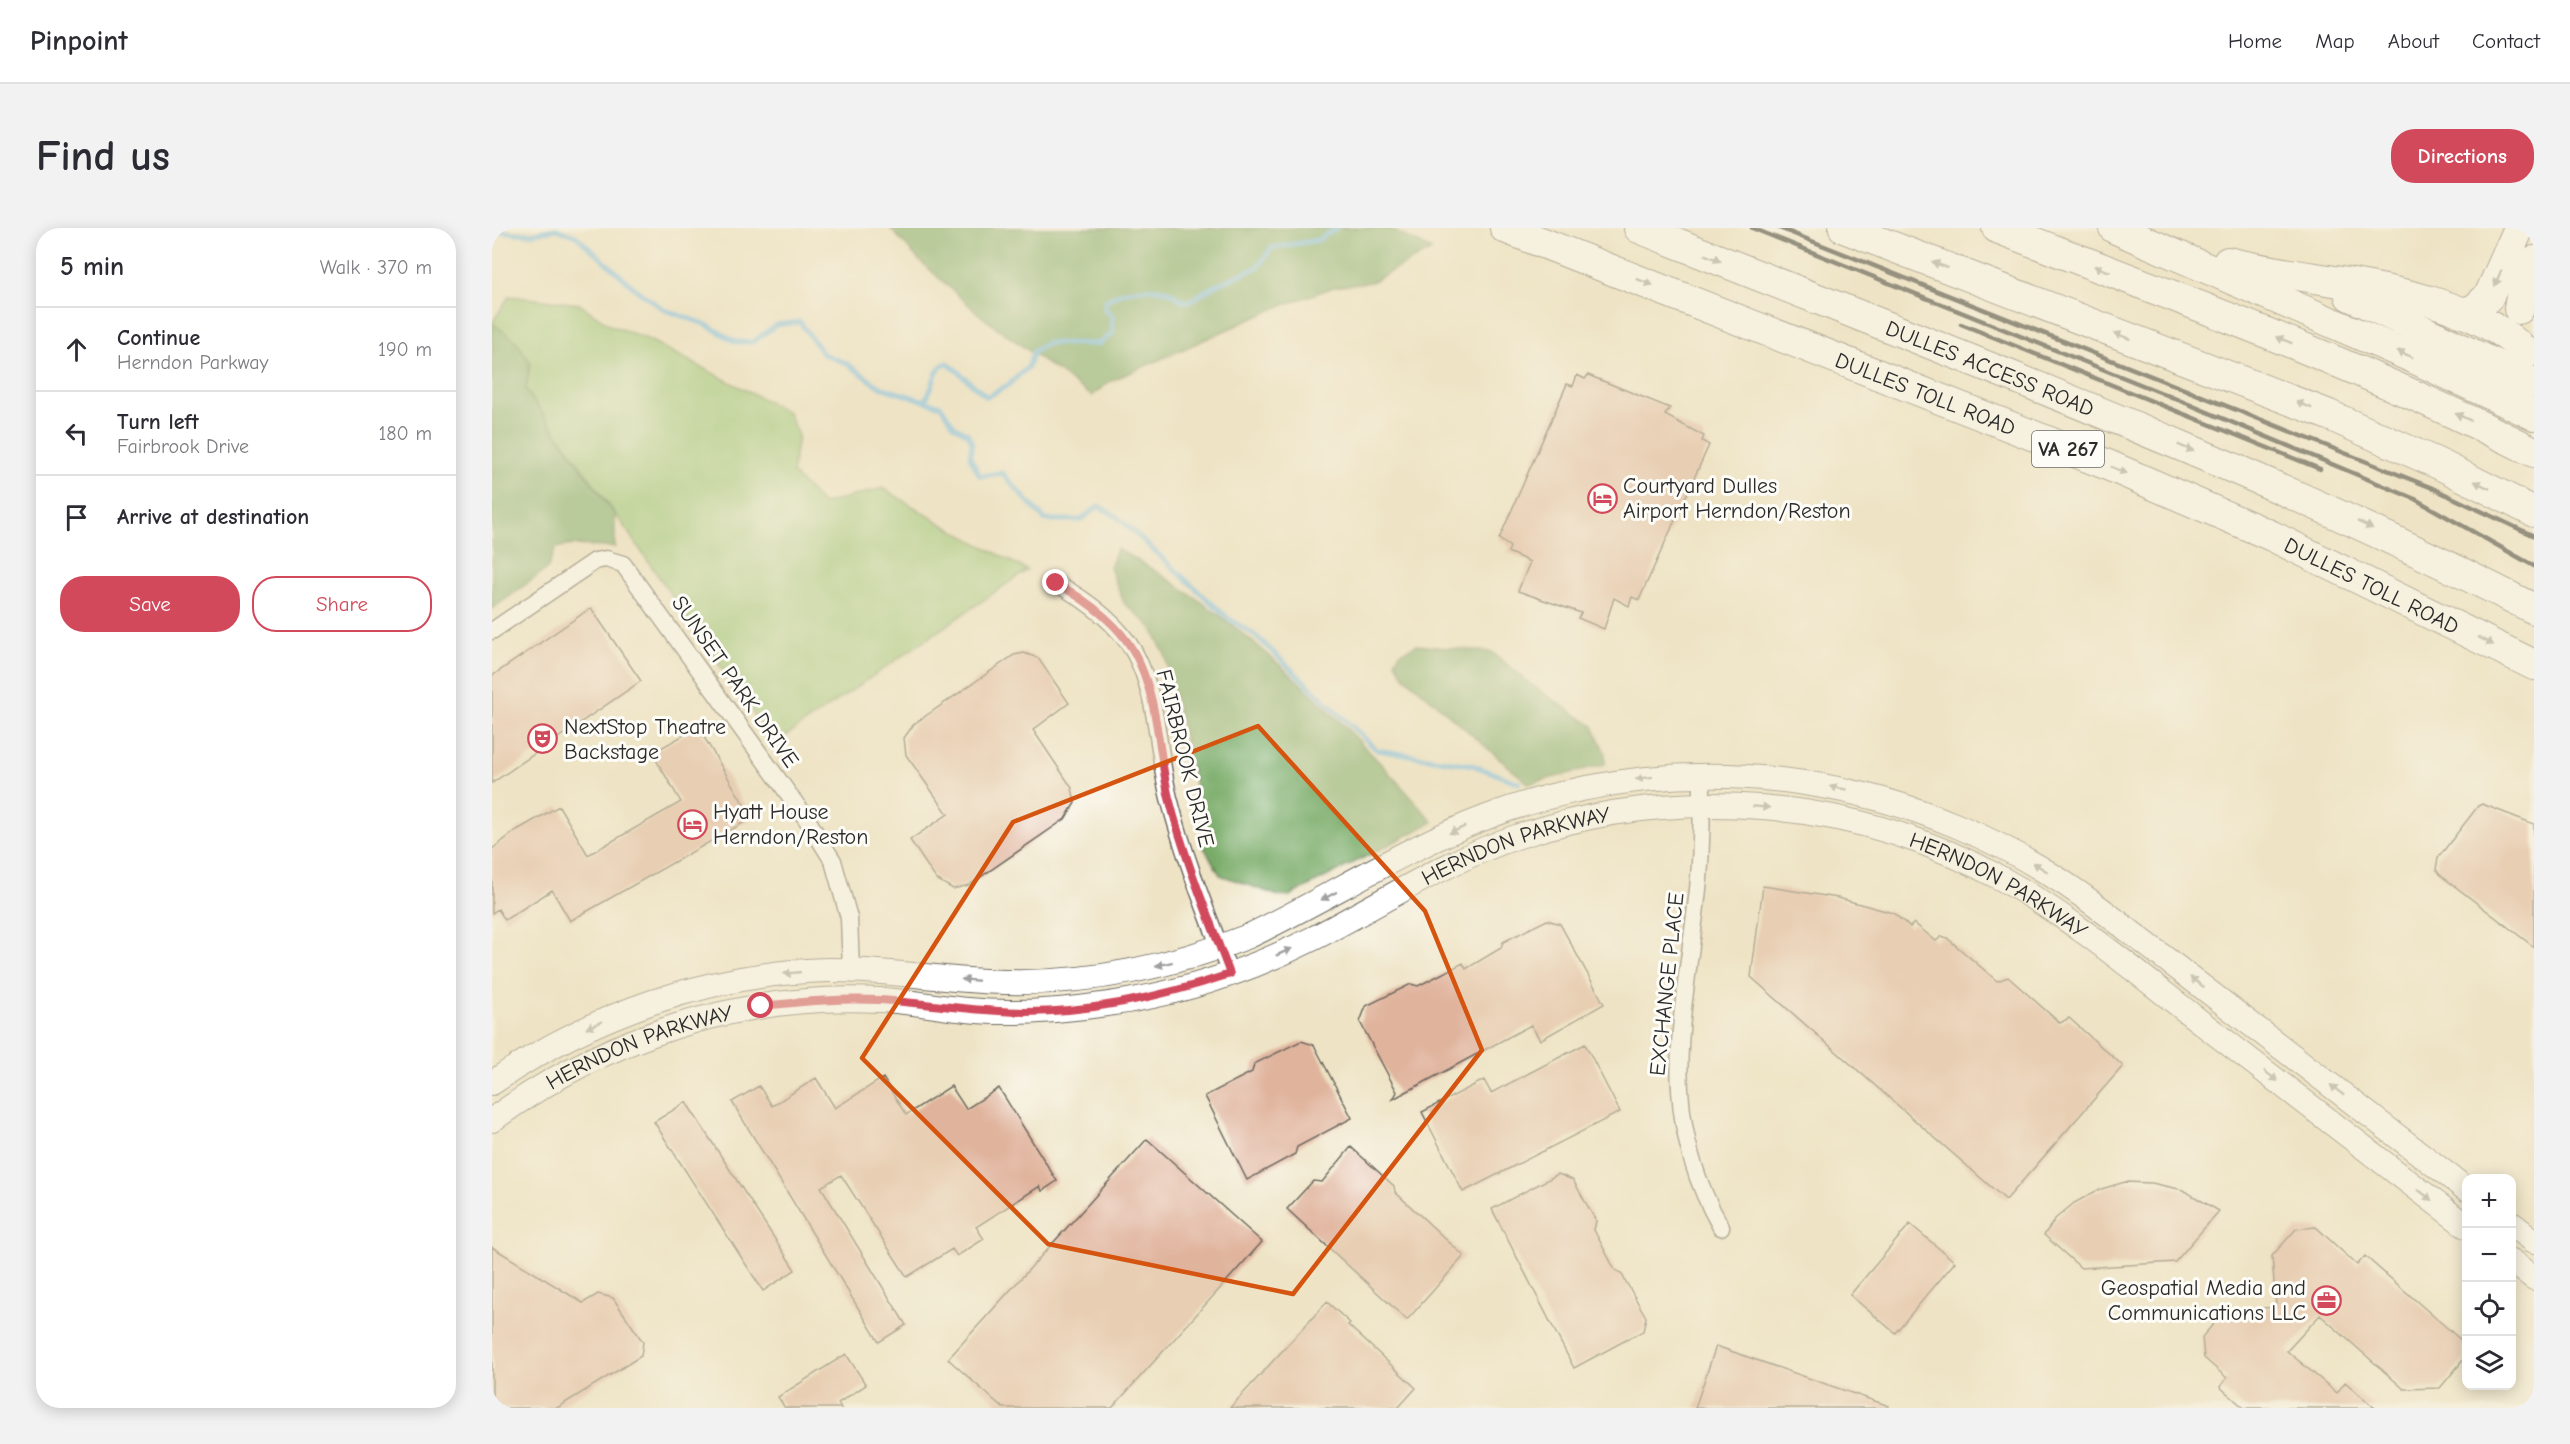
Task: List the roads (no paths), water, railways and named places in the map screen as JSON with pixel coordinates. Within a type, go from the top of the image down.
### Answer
[{"type":"highway","points":[[1480,228],[1535,240]]},
{"type":"highway","name":"DULLES TOLL ROAD","points":[[1505,228],[1989,416],[2159,487],[2315,557],[2534,665]]},
{"type":"highway","name":"DULLES ACCESS ROAD","points":[[1639,228],[2261,478],[2421,551],[2534,609]]},
{"type":"highway","points":[[1844,228],[2329,415],[2441,465],[2534,512]]},
{"type":"highway","points":[[1997,228],[2318,354],[2467,419],[2534,452]]},
{"type":"highway","points":[[2117,228],[2224,261],[2420,298],[2500,332],[2527,353]]},
{"type":"highway","points":[[2117,228],[2402,352],[2534,415]]},
{"type":"highway","points":[[2462,314],[2475,309],[2489,296],[2519,228]]},
{"type":"highway","points":[[2519,309],[2523,285],[2534,261]]},
{"type":"highway","points":[[2315,279],[2534,383]]},
{"type":"main road","name":"HERNDON PARKWAY","points":[[492,1083],[567,1037],[648,1003],[702,988],[765,976],[850,970],[976,981],[1063,981],[1144,968],[1220,947],[1308,908],[1430,842],[1511,808],[1600,785],[1656,777],[1702,774],[1782,779],[1838,788],[1922,810],[1967,828],[2035,863],[2077,891],[2462,1186]]},
{"type":"main road","name":"HERNDON PARKWAY","points":[[492,1120],[546,1082],[605,1052],[677,1025],[731,1012],[789,1003],[848,1000],[907,1002],[997,1012],[1054,1011],[1139,999],[1230,974],[1293,948],[1426,877],[1516,837],[1603,814],[1702,804],[1763,806],[1818,814],[1882,829],[1959,858],[2006,881],[2056,913],[2462,1224]]},
{"type":"main road","points":[[2224,1040],[2243,1018]]},
{"type":"main road","points":[[2516,1228],[2534,1241]]},
{"type":"main road","points":[[2516,1265],[2534,1278]]},
{"type":"street","name":"SUNSET PARK DRIVE","points":[[492,632],[596,561],[606,559],[623,564],[801,812],[833,861],[849,918],[850,970]]},
{"type":"street","name":"FAIRBROOK DRIVE","points":[[1056,583],[1102,615],[1124,638],[1139,663],[1149,697],[1175,820],[1230,974]]},
{"type":"street","name":"EXCHANGE PLACE","points":[[1702,774],[1698,887],[1678,1047],[1678,1080],[1687,1145],[1702,1195],[1721,1227]]},
{"type":"waterway","points":[[925,399],[936,373],[943,365],[948,363],[987,397],[1008,385],[1028,367],[1033,352],[1048,343],[1098,344],[1113,333],[1112,315],[1105,310],[1105,302],[1111,298],[1134,290],[1152,289],[1167,291],[1188,302],[1216,285],[1258,267],[1271,248],[1318,240],[1337,228]]},
{"type":"waterway","points":[[492,231],[530,234],[556,229],[576,236],[639,292],[665,310],[707,325],[736,342],[753,342],[776,325],[800,322],[823,354],[846,363],[880,387],[941,406],[954,426],[968,434],[972,442],[970,457],[980,476],[1002,473],[1045,520],[1080,520],[1099,506],[1117,517],[1228,618],[1256,636],[1377,750],[1472,765],[1519,783]]},
{"type":"railway","points":[[1752,228],[2162,393],[2415,499],[2534,566]]},
{"type":"railway","points":[[1779,228],[2430,487],[2534,536]]},
{"type":"railway","points":[[1961,324],[2320,469]]},
{"type":"place","name":"Courtyard Dulles Airport Herndon/Reston","points":[[1602,498]]},
{"type":"place","name":"NextStop Theatre Backstage","points":[[543,739]]},
{"type":"place","name":"Hyatt House Herndon/Reston","points":[[692,824]]},
{"type":"place","name":"Geospatial Media and Communications LLC","points":[[2327,1300]]}]
